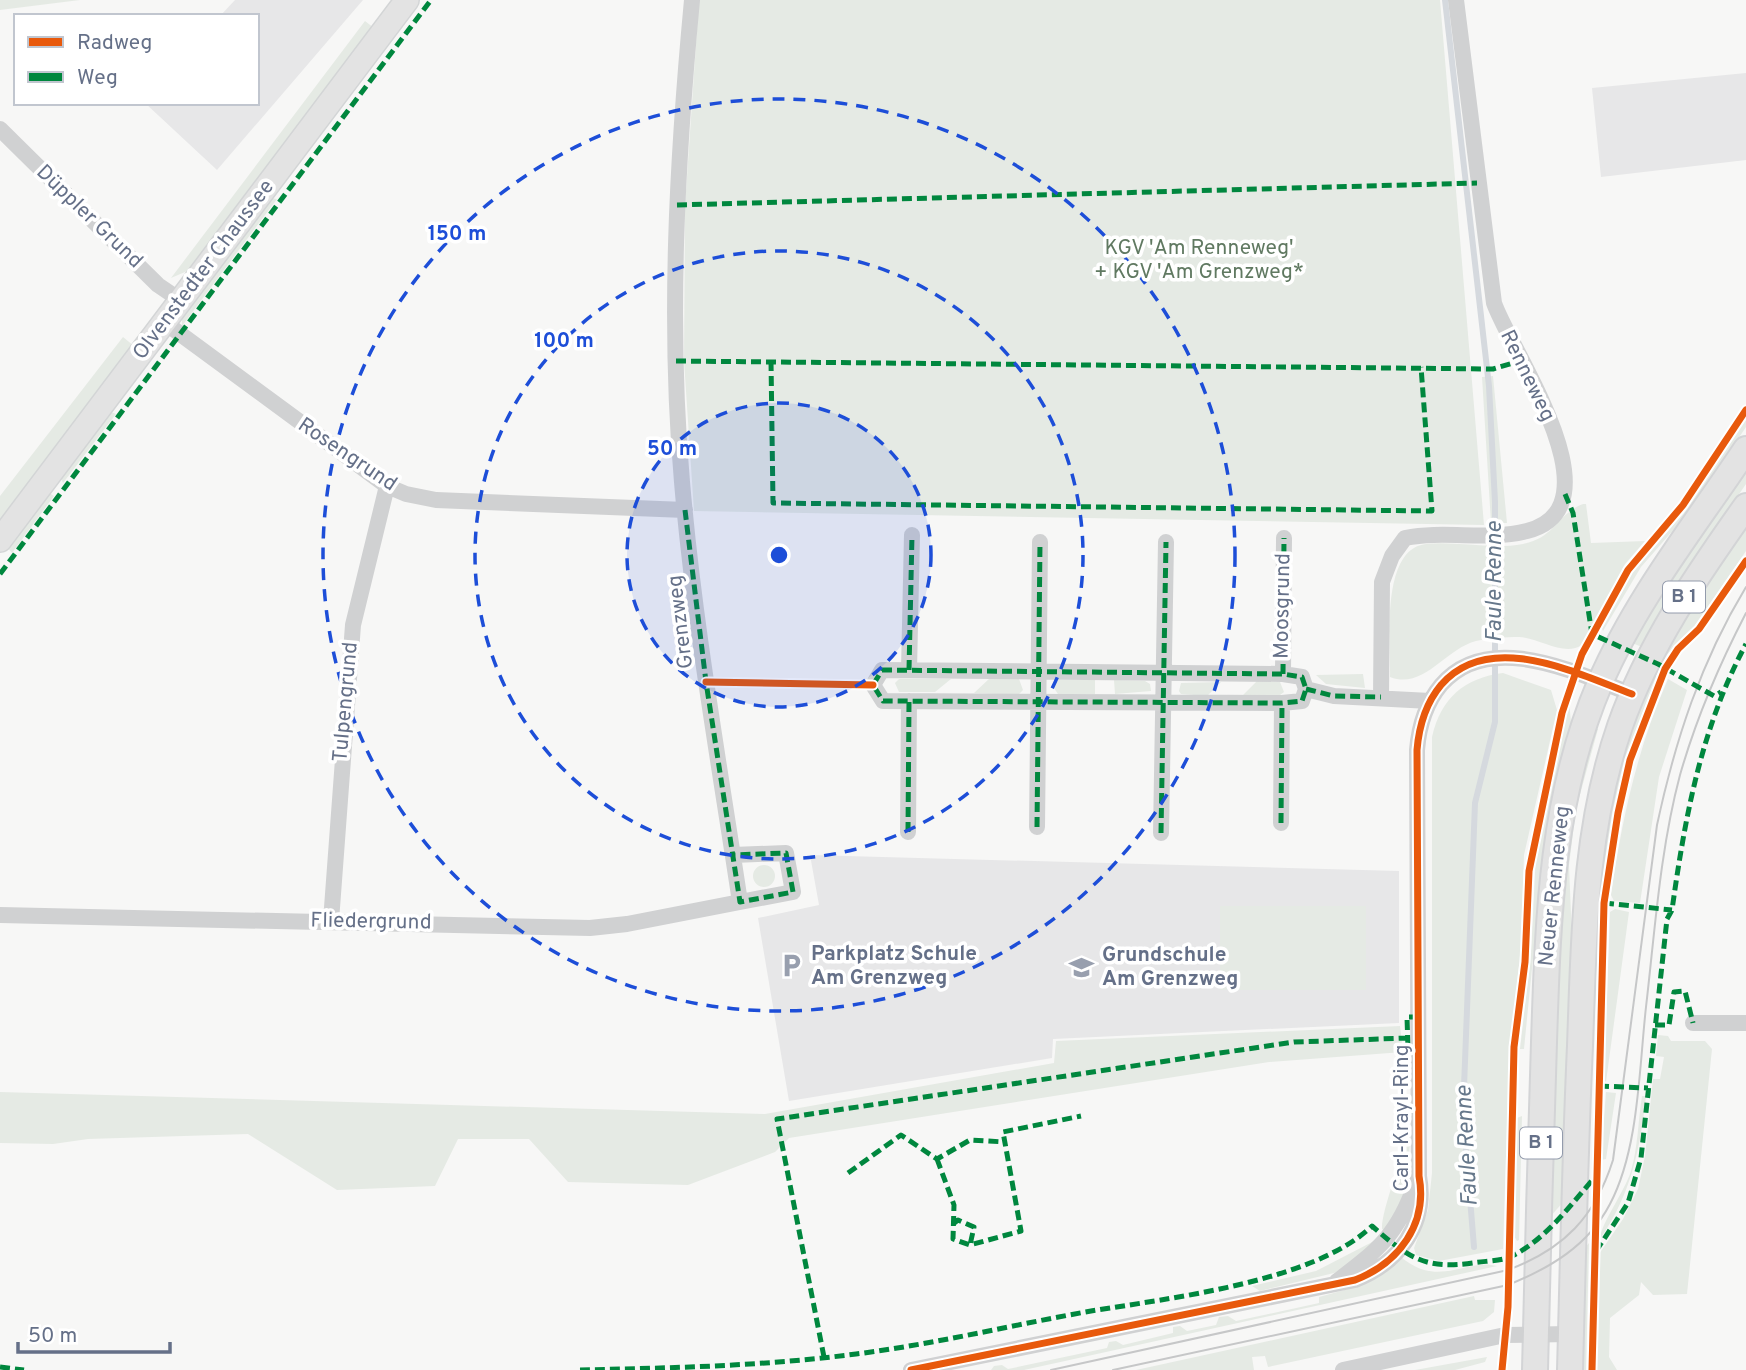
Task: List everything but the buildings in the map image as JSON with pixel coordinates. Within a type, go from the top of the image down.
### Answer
[{"type":"main road","name":"Neuer Renneweg","points":[[1535,1370],[1545,1007],[1553,868],[1571,769],[1600,682],[1637,614],[1746,449]]},
{"type":"main road","name":"Neuer Renneweg","points":[[1570,1370],[1586,881],[1601,792],[1632,694],[1688,590],[1746,506]]},
{"type":"street","name":"Olvenstedter Chaussee","points":[[0,540],[407,0]]},
{"type":"street","name":"Grenzweg","points":[[692,0],[682,99],[675,290],[677,388],[685,510],[706,682],[740,902]]},
{"type":"street","name":"Renneweg","points":[[1381,697],[1382,582],[1392,556],[1405,538],[1427,534],[1509,534],[1533,529],[1551,519],[1564,494],[1558,446],[1541,395],[1502,326],[1494,303],[1456,0]]},
{"type":"street","name":"Düppler Grund","points":[[0,130],[158,285],[180,300]]},
{"type":"street","name":"Rosengrund","points":[[164,322],[387,486],[406,494],[436,500],[685,510]]},
{"type":"street","name":"Tulpengrund","points":[[331,921],[352,635],[361,582],[387,486]]},
{"type":"street","points":[[909,670],[912,535]]},
{"type":"street","name":"Moosgrund","points":[[1283,674],[1284,538]]},
{"type":"street","points":[[1037,827],[1040,542]]},
{"type":"street","points":[[1161,833],[1167,542]]},
{"type":"street","name":"Carl-Krayl-Ring","points":[[911,1370],[1334,1283],[1366,1261],[1398,1223],[1419,1176],[1417,750],[1419,732],[1430,701],[1452,673],[1474,660],[1504,657],[1522,659],[1632,694]]},
{"type":"street","name":"Moosgrund","points":[[882,670],[1038,673],[1283,674],[1302,677],[1306,690],[1302,701],[1282,703],[883,701],[873,685],[882,670]]},
{"type":"street","name":"Moosgrund","points":[[1306,690],[1334,696],[1430,701]]},
{"type":"street","points":[[908,832],[909,701]]},
{"type":"street","points":[[1281,823],[1282,703]]},
{"type":"street","points":[[733,855],[786,853],[793,892],[740,902]]},
{"type":"street","name":"Fliedergrund","points":[[0,915],[590,928],[627,924],[740,902]]},
{"type":"street","points":[[1693,1023],[1746,1023]]},
{"type":"street","points":[[1343,1370],[1485,1338],[1571,1334]]},
{"type":"shaded area","points":[[235,0],[363,0],[217,170],[147,105],[259,105],[259,14],[222,14]]},
{"type":"shaded area","points":[[1746,73],[1746,160],[1601,177],[1592,88]]},
{"type":"shaded area","name":"Grundschule Am Grenzweg","points":[[810,855],[1399,871],[1399,1023],[1053,1039],[1052,1058],[789,1101],[758,918],[819,905]]},
{"type":"green space","points":[[0,0],[80,0],[0,10]]},
{"type":"green space","name":"KGV 'Am Renneweg' + KGV 'Am Grenzweg*","points":[[699,0],[1440,0],[1484,525],[694,511],[684,361],[685,206]]},
{"type":"green space","points":[[365,21],[374,28],[192,269],[171,278]]},
{"type":"green space","points":[[271,198],[277,199],[182,326],[182,312]]},
{"type":"green space","points":[[123,337],[134,346],[0,523],[0,496]]},
{"type":"green space","points":[[1493,376],[1507,523],[1491,523],[1482,377]]},
{"type":"green space","points":[[109,411],[116,414],[63,483],[60,476]]},
{"type":"green space","points":[[1746,418],[1746,427],[1689,512],[1641,567],[1603,631],[1601,626],[1637,565],[1684,513]]},
{"type":"green space","points":[[1746,466],[1746,484],[1688,569],[1642,647],[1632,643]]},
{"type":"green space","points":[[48,492],[54,496],[12,553],[7,547]]},
{"type":"green space","points":[[1586,504],[1591,543],[1645,541],[1625,564],[1582,645],[1559,648],[1519,637],[1481,640],[1465,645],[1413,678],[1402,680],[1390,677],[1391,600],[1401,562],[1411,550],[1426,544],[1523,544],[1542,536],[1568,513]]},
{"type":"green space","points":[[1746,524],[1746,551],[1690,633],[1664,657],[1688,610]]},
{"type":"green space","points":[[1654,671],[1657,678],[1627,760],[1608,843],[1599,926],[1595,1014],[1590,1015],[1598,863],[1624,748]]},
{"type":"green space","points":[[1503,673],[1551,690],[1557,710],[1524,855],[1521,946],[1509,1062],[1503,1249],[1439,1261],[1416,1255],[1414,1248],[1428,1210],[1432,1173],[1432,737],[1441,711],[1456,692],[1477,680]]},
{"type":"green space","points":[[1363,674],[1365,688],[1326,684],[1316,675]]},
{"type":"green space","points":[[990,678],[1019,679],[1023,690],[1018,695],[974,693]]},
{"type":"green space","points":[[899,679],[951,679],[935,692],[899,692],[895,683]]},
{"type":"green space","points":[[1668,679],[1687,690],[1659,777],[1640,903],[1614,901],[1611,895],[1615,867],[1632,785]]},
{"type":"green space","points":[[1057,680],[1095,680],[1095,694],[1058,694],[1052,685]]},
{"type":"green space","points":[[1114,680],[1145,681],[1150,684],[1151,691],[1115,694]]},
{"type":"green space","points":[[1257,681],[1280,682],[1284,692],[1280,695],[1242,696]]},
{"type":"green space","points":[[1221,682],[1207,696],[1181,694],[1179,691],[1181,683]]},
{"type":"green space","points":[[1569,700],[1571,723],[1544,847],[1524,1049],[1520,1049],[1531,954],[1536,853]]},
{"type":"green space","points":[[1595,728],[1598,729],[1576,809],[1569,865],[1572,939],[1564,1201],[1550,1217],[1560,908],[1571,818]]},
{"type":"green space","points":[[760,865],[768,865],[775,872],[775,880],[768,887],[760,887],[753,880],[753,872]]},
{"type":"green space","points":[[1220,906],[1366,906],[1366,990],[1220,990]]},
{"type":"green space","points":[[1615,909],[1629,912],[1606,1082],[1610,912]]},
{"type":"green space","points":[[1400,1026],[1403,1052],[1269,1062],[789,1138],[775,1152],[688,1185],[568,1182],[529,1139],[458,1139],[435,1186],[337,1190],[248,1134],[88,1139],[53,1144],[0,1143],[0,1092],[765,1114],[1054,1063],[1056,1041]]},
{"type":"green space","points":[[1658,1035],[1668,1036],[1671,1041],[1705,1041],[1712,1049],[1687,1294],[1653,1295],[1641,1282],[1639,1295],[1610,1318],[1609,1357],[1617,1370],[1596,1370],[1599,1254],[1623,1219],[1638,1189],[1645,1156],[1653,1079],[1660,1079],[1664,1057],[1656,1056]]},
{"type":"green space","points":[[1606,1092],[1616,1093],[1606,1159],[1601,1160]]},
{"type":"green space","points":[[1642,1096],[1646,1096],[1644,1116],[1632,1171],[1611,1222],[1600,1239],[1604,1225],[1631,1171]]},
{"type":"green space","points":[[1522,1116],[1517,1241],[1514,1236],[1517,1118]]},
{"type":"green space","points":[[1407,1133],[1411,1133],[1405,1193],[1386,1232],[1382,1229],[1388,1197]]},
{"type":"green space","points":[[1378,1239],[1353,1264],[1334,1273],[1260,1291],[1252,1286],[1316,1271]]},
{"type":"green space","points":[[1589,1243],[1586,1370],[1580,1370],[1584,1249]]},
{"type":"green space","points":[[1400,1256],[1427,1271],[1439,1272],[1486,1264],[1497,1266],[1024,1370],[991,1370],[994,1366],[1002,1365],[1008,1369],[1107,1348],[1109,1342],[1116,1341],[1123,1345],[1173,1333],[1173,1327],[1180,1326],[1187,1331],[1216,1325],[1219,1317],[1228,1316],[1236,1321],[1319,1303],[1319,1297],[1348,1289]]},
{"type":"green space","points":[[1474,1296],[1475,1300],[1495,1300],[1494,1312],[1483,1321],[1268,1367],[1265,1356],[1252,1357],[1254,1370],[1136,1370]]},
{"type":"green space","points":[[1487,1357],[1485,1362],[1455,1370],[1415,1370]]},
{"type":"waterway","name":"Faule Renne","points":[[1445,0],[1489,386],[1495,502],[1495,722],[1475,803],[1463,1113],[1474,1247]]},
{"type":"tram line","points":[[1051,1370],[1508,1270],[1546,1252],[1575,1228],[1597,1198],[1613,1160],[1657,825],[1672,763],[1703,673],[1746,587]]},
{"type":"tram line","points":[[1113,1370],[1508,1285],[1553,1263],[1591,1232],[1610,1204],[1620,1182],[1632,1134],[1659,890],[1680,775],[1709,692],[1746,613]]},
{"type":"marked path","points":[[0,574],[431,0]]},
{"type":"marked path","points":[[677,205],[1477,183]]},
{"type":"marked path","points":[[676,361],[1493,369],[1523,360]]},
{"type":"marked path","points":[[771,361],[773,503],[1432,511],[1421,367]]},
{"type":"marked path","points":[[1565,494],[1573,513],[1592,634],[1658,664],[1714,696],[1721,692]]},
{"type":"marked path","points":[[685,510],[706,682],[740,902],[793,892],[786,853],[733,855]]},
{"type":"marked path","points":[[909,670],[912,535]]},
{"type":"marked path","points":[[1283,674],[1284,538]]},
{"type":"marked path","points":[[1037,827],[1040,542]]},
{"type":"marked path","points":[[1161,833],[1166,542]]},
{"type":"marked path","points":[[1596,1251],[1628,1203],[1641,1158],[1667,919],[1672,910],[1689,807],[1717,708],[1746,644]]},
{"type":"marked path","points":[[882,670],[1283,674],[1302,677],[1306,689],[1302,701],[1282,703],[883,701],[873,685],[882,670]]},
{"type":"marked path","points":[[1306,689],[1334,696],[1381,697]]},
{"type":"marked path","points":[[908,832],[909,701]]},
{"type":"marked path","points":[[1281,823],[1282,703]]},
{"type":"marked path","points":[[1604,903],[1672,910]]},
{"type":"marked path","points":[[1655,1025],[1669,1025],[1674,992],[1685,991],[1693,1023]]},
{"type":"marked path","points":[[1419,1017],[1407,1017],[1408,1049],[1419,1049]]},
{"type":"marked path","points":[[824,1357],[777,1119],[1294,1042],[1408,1038]]},
{"type":"marked path","points":[[1599,1086],[1648,1088]]},
{"type":"marked path","points":[[937,1159],[954,1205],[953,1239],[970,1245],[1021,1231],[1003,1132],[1081,1116]]},
{"type":"marked path","points":[[848,1173],[901,1135],[937,1159],[970,1140],[1005,1142]]},
{"type":"marked path","points":[[580,1370],[753,1364],[915,1345],[1239,1285],[1315,1261],[1347,1245],[1372,1226],[1396,1246],[1429,1263],[1456,1265],[1502,1259],[1523,1250],[1546,1232],[1596,1176]]},
{"type":"marked path","points":[[953,1224],[958,1220],[974,1227],[970,1245]]},
{"type":"marked path","points":[[0,1367],[24,1370]]},
{"type":"cycle path","points":[[1502,1370],[1508,1307],[1514,1047],[1525,962],[1529,871],[1562,713],[1582,654],[1628,570],[1683,505],[1746,410]]},
{"type":"cycle path","points":[[1592,1370],[1604,903],[1618,813],[1630,760],[1665,669],[1678,649],[1699,629],[1746,561]]},
{"type":"cycle path","points":[[911,1370],[1355,1280],[1371,1273],[1397,1252],[1414,1226],[1421,1194],[1417,750],[1419,732],[1427,707],[1441,685],[1461,668],[1483,660],[1508,658],[1560,667],[1632,694]]},
{"type":"cycle path","points":[[706,682],[873,685]]},
{"type":"place","name":"Parkplatz Schule Am Grenzweg","points":[[791,966]]},
{"type":"place","name":"Grundschule Am Grenzweg","points":[[1082,967]]}]
